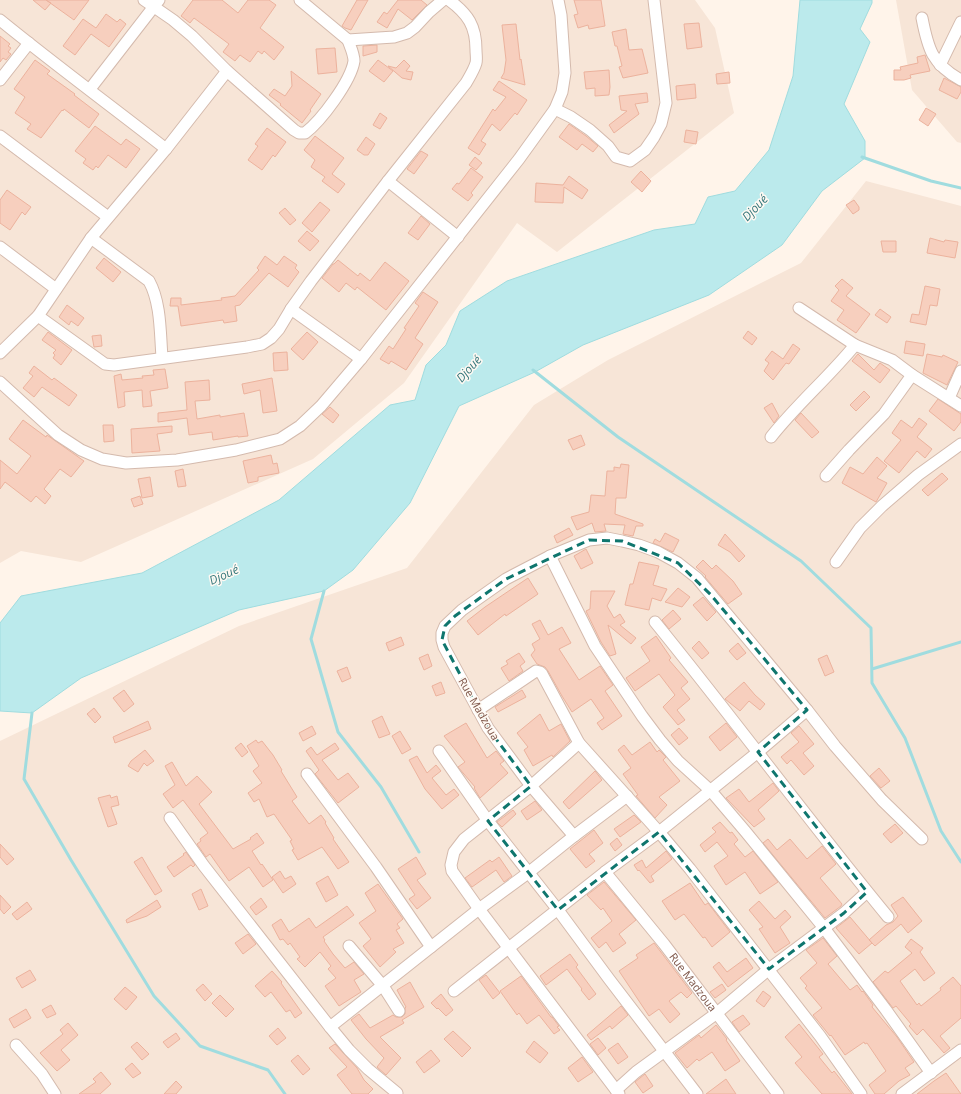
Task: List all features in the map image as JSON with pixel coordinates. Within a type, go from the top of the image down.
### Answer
[{"type":"street","points":[[144,0],[156,3],[227,71],[294,130],[299,133],[305,133],[316,123],[346,84],[352,70],[354,59],[348,40],[300,0]]},
{"type":"street","points":[[348,40],[394,38],[407,33],[416,27],[429,12],[443,0]]},
{"type":"street","points":[[38,316],[105,364],[247,347],[262,344],[272,338],[291,309],[388,181],[466,83],[476,62],[476,38],[469,19],[461,9],[449,0]]},
{"type":"street","points":[[0,382],[58,435],[81,450],[102,459],[126,463],[169,460],[236,450],[280,438],[300,426],[321,406],[361,359],[458,237],[519,158],[555,108],[562,92],[566,73],[561,15],[558,0]]},
{"type":"street","points":[[555,108],[590,130],[608,146],[616,157],[630,161],[645,150],[661,124],[666,103],[654,0]]},
{"type":"street","points":[[90,89],[156,3]]},
{"type":"street","points":[[922,18],[927,43],[932,54],[940,65],[961,80]]},
{"type":"street","points":[[0,20],[166,149]]},
{"type":"street","points":[[940,65],[961,22]]},
{"type":"street","points":[[0,80],[29,43]]},
{"type":"street","points":[[0,353],[38,316],[108,217],[166,149],[227,71]]},
{"type":"street","points":[[0,136],[108,217]]},
{"type":"street","points":[[388,181],[458,237]]},
{"type":"street","points":[[92,238],[149,281],[153,288],[159,314],[162,357]]},
{"type":"street","points":[[0,247],[56,289]]},
{"type":"street","points":[[798,308],[856,345],[892,360],[912,375],[961,406]]},
{"type":"street","points":[[291,309],[361,359]]},
{"type":"street","points":[[772,437],[784,421],[839,365],[856,345]]},
{"type":"street","points":[[949,398],[961,371]]},
{"type":"street","points":[[826,476],[884,414],[912,375]]},
{"type":"street","points":[[836,562],[860,528],[882,506],[918,475],[961,444]]},
{"type":"street","points":[[922,839],[882,800],[835,746],[807,710],[727,616],[702,584],[678,563],[658,552],[622,540],[607,538],[589,540],[550,556],[595,646],[642,716],[678,761],[711,791],[824,928],[931,1073]]},
{"type":"street","name":"Rue Madzoua","points":[[550,556],[506,579],[462,610],[445,626],[442,632],[442,640],[444,647],[488,728],[531,786],[574,836]]},
{"type":"street","points":[[655,622],[888,917]]},
{"type":"street","points":[[478,710],[536,671],[540,672],[546,680],[579,743],[659,832],[769,969],[820,1036],[861,1094]]},
{"type":"street","points":[[454,991],[711,791],[807,710]]},
{"type":"street","points":[[579,743],[531,786],[464,839],[454,852],[451,865],[452,871],[479,909],[618,1092],[636,1072],[717,1013],[769,969],[844,914],[867,892]]},
{"type":"street","points":[[440,751],[488,821],[558,910],[698,1094]]},
{"type":"street","points":[[307,774],[376,867],[431,947]]},
{"type":"street","points":[[330,1027],[479,909],[627,796]]},
{"type":"street","points":[[170,818],[204,866],[330,1027],[349,1050],[368,1069],[397,1093]]},
{"type":"street","name":"Rue Madzoua","points":[[605,872],[664,944],[778,1094]]},
{"type":"street","points":[[349,946],[383,986],[399,1011]]},
{"type":"street","points":[[16,1045],[42,1074],[54,1094]]},
{"type":"street","points":[[902,1094],[961,1050]]},
{"type":"highlighted area","points":[[589,540],[622,541],[678,563],[711,595],[807,710],[758,752],[867,892],[844,913],[769,969],[659,832],[558,910],[488,821],[531,786],[488,728],[442,640],[445,626],[455,616],[506,579]]},
{"type":"shaded area","points":[[0,0],[695,0],[715,28],[734,113],[557,252],[517,223],[404,383],[313,459],[81,562],[21,551],[0,563]]},
{"type":"shaded area","points":[[896,0],[961,0],[961,143],[957,142],[912,90]]},
{"type":"shaded area","points":[[866,181],[961,206],[961,1094],[0,1094],[0,741],[239,626],[407,568],[534,405],[608,360],[801,263]]},
{"type":"water","name":"Djoué","points":[[800,0],[872,0],[860,29],[870,42],[844,104],[865,141],[865,158],[822,191],[782,245],[709,295],[583,345],[535,372],[459,406],[410,503],[353,570],[324,591],[239,610],[81,678],[32,713],[0,711],[0,623],[21,596],[142,573],[279,500],[390,405],[415,400],[426,365],[446,345],[460,311],[507,281],[654,230],[695,224],[708,197],[735,191],[769,150],[793,76]]},
{"type":"building","points":[[33,0],[46,0],[51,3],[45,10]]},
{"type":"building","points":[[46,0],[89,0],[74,20]]},
{"type":"building","points":[[193,0],[222,0],[238,13],[248,0],[269,0],[276,5],[260,28],[284,47],[274,60],[264,51],[262,54],[258,51],[250,62],[240,55],[235,61],[223,52],[229,44],[194,18],[190,23],[181,16]]},
{"type":"building","points":[[357,0],[368,0],[351,30],[342,26]]},
{"type":"building","points":[[398,0],[421,0],[427,5],[412,20],[398,9],[387,28],[377,22],[384,12],[387,14]]},
{"type":"building","points":[[574,0],[601,0],[605,26],[589,29],[588,25],[578,28],[574,15],[578,14]]},
{"type":"building","points":[[106,14],[117,22],[120,19],[126,24],[109,47],[91,34],[75,55],[63,46],[83,19],[96,28]]},
{"type":"building","points":[[699,23],[702,47],[687,49],[684,24]]},
{"type":"building","points":[[516,24],[520,60],[521,59],[525,85],[501,78],[504,73],[506,60],[502,25]]},
{"type":"building","points":[[626,29],[629,50],[642,49],[648,73],[623,78],[619,67],[622,66],[612,32]]},
{"type":"building","points":[[0,36],[10,44],[8,46],[11,48],[8,52],[11,54],[6,60],[3,58],[0,62]]},
{"type":"building","points":[[377,45],[377,52],[363,56],[363,46]]},
{"type":"building","points":[[335,48],[337,72],[318,74],[316,49]]},
{"type":"building","points":[[925,55],[930,71],[910,75],[911,78],[904,80],[894,80],[894,70],[901,70],[900,67],[918,63],[917,57]]},
{"type":"building","points":[[35,60],[50,71],[47,74],[75,94],[74,95],[99,114],[89,128],[64,109],[41,138],[27,129],[31,124],[15,113],[25,97],[14,89]]},
{"type":"building","points":[[378,60],[393,71],[384,82],[369,71]]},
{"type":"building","points":[[404,60],[410,66],[406,71],[413,72],[411,80],[402,78],[388,66],[396,68]]},
{"type":"building","points":[[609,70],[609,95],[595,96],[595,88],[586,89],[584,72]]},
{"type":"building","points":[[291,71],[321,94],[302,123],[269,95],[274,89],[285,96],[292,86]]},
{"type":"building","points":[[729,72],[730,83],[717,84],[716,74]]},
{"type":"building","points":[[944,78],[961,87],[961,92],[957,99],[939,90]]},
{"type":"building","points":[[499,81],[527,100],[517,115],[515,113],[500,131],[492,124],[481,141],[486,144],[479,155],[468,148],[493,109],[495,111],[506,97],[493,90]]},
{"type":"building","points":[[695,84],[696,98],[677,100],[676,86]]},
{"type":"building","points":[[647,93],[648,102],[635,104],[639,114],[614,133],[609,125],[627,111],[621,110],[619,96]]},
{"type":"building","points":[[926,108],[936,114],[928,126],[919,120]]},
{"type":"building","points":[[380,113],[387,118],[380,129],[373,125]]},
{"type":"building","points":[[569,124],[598,146],[593,152],[582,144],[577,150],[559,137]]},
{"type":"building","points":[[95,126],[121,145],[126,139],[140,149],[126,168],[108,155],[98,168],[96,166],[93,170],[83,163],[86,159],[75,151]]},
{"type":"building","points":[[267,128],[286,142],[275,157],[273,155],[262,170],[248,160],[258,146],[255,144]]},
{"type":"building","points":[[686,130],[698,132],[696,144],[684,142]]},
{"type":"building","points":[[315,136],[344,158],[332,174],[345,184],[338,193],[322,181],[325,177],[311,167],[315,160],[304,150]]},
{"type":"building","points":[[366,137],[375,144],[368,155],[364,155],[357,150]]},
{"type":"building","points":[[421,151],[428,155],[414,174],[407,169]]},
{"type":"building","points":[[475,157],[482,163],[476,170],[469,165]]},
{"type":"building","points":[[471,168],[483,177],[471,193],[473,195],[468,201],[452,189],[457,183],[459,184]]},
{"type":"building","points":[[641,171],[651,181],[642,192],[631,182]]},
{"type":"building","points":[[569,176],[588,190],[582,199],[564,187],[563,203],[535,202],[536,183],[563,185]]},
{"type":"building","points":[[7,190],[31,207],[25,215],[22,212],[10,230],[0,223],[0,200]]},
{"type":"building","points":[[854,200],[859,207],[859,210],[853,214],[846,205]]},
{"type":"building","points":[[320,202],[330,210],[312,232],[302,223]]},
{"type":"building","points":[[285,208],[296,220],[290,225],[279,213]]},
{"type":"building","points":[[421,216],[430,224],[418,240],[408,233]]},
{"type":"building","points":[[307,231],[319,241],[310,251],[298,241]]},
{"type":"building","points":[[930,238],[944,242],[945,240],[958,242],[955,258],[927,253]]},
{"type":"building","points":[[881,241],[896,241],[896,252],[883,252]]},
{"type":"building","points":[[265,256],[277,265],[284,256],[297,265],[295,268],[299,272],[288,287],[269,273],[240,305],[235,306],[237,321],[224,323],[223,320],[181,326],[178,306],[170,306],[171,298],[181,298],[181,305],[222,300],[221,298],[235,296],[259,270],[257,268]]},
{"type":"building","points":[[104,258],[121,272],[113,282],[96,268]]},
{"type":"building","points":[[338,260],[358,276],[360,273],[370,281],[385,262],[409,281],[386,310],[357,287],[355,290],[346,283],[339,292],[322,278]]},
{"type":"building","points":[[842,279],[853,288],[846,296],[870,314],[856,333],[837,320],[844,310],[831,301],[839,290],[835,286]]},
{"type":"building","points":[[925,286],[940,289],[937,306],[930,305],[926,325],[910,322],[912,314],[919,315]]},
{"type":"building","points":[[423,292],[438,302],[415,338],[423,344],[406,370],[391,361],[389,364],[380,359],[389,346],[393,349],[406,329],[404,328],[419,306],[415,303]]},
{"type":"building","points":[[67,305],[84,318],[78,326],[71,321],[69,325],[59,317]]},
{"type":"building","points":[[880,309],[891,317],[887,323],[875,315]]},
{"type":"building","points":[[748,331],[757,338],[752,345],[743,338]]},
{"type":"building","points":[[48,332],[72,350],[61,365],[53,358],[55,355],[53,353],[56,350],[42,340]]},
{"type":"building","points":[[307,332],[318,342],[303,360],[291,349]]},
{"type":"building","points":[[101,335],[102,346],[94,347],[92,336]]},
{"type":"building","points":[[906,341],[925,344],[923,356],[904,353]]},
{"type":"building","points":[[793,344],[800,349],[789,364],[786,363],[773,380],[764,371],[769,363],[765,360],[772,351],[783,359]]},
{"type":"building","points":[[287,352],[288,370],[274,371],[273,353]]},
{"type":"building","points":[[858,354],[874,370],[880,363],[890,370],[880,383],[852,361]]},
{"type":"building","points":[[927,354],[942,357],[943,355],[958,362],[947,385],[923,373]]},
{"type":"building","points":[[34,366],[52,380],[54,378],[77,395],[69,406],[42,387],[34,397],[23,388],[33,376],[29,373]]},
{"type":"building","points":[[165,369],[168,388],[150,391],[152,406],[143,407],[142,390],[124,392],[125,406],[118,408],[114,376],[121,374],[122,380],[143,378],[142,376],[154,375],[153,370]]},
{"type":"building","points":[[272,378],[277,411],[263,413],[260,390],[244,394],[242,384]]},
{"type":"building","points":[[209,380],[210,400],[195,401],[197,419],[244,413],[248,436],[213,440],[212,432],[189,435],[187,418],[158,422],[158,413],[187,410],[185,382]]},
{"type":"building","points":[[864,391],[870,397],[856,411],[850,405]]},
{"type":"building","points":[[938,399],[961,414],[961,422],[954,431],[929,411]]},
{"type":"building","points":[[772,403],[779,416],[774,423],[764,408]]},
{"type":"building","points":[[330,407],[339,415],[333,423],[322,414]]},
{"type":"building","points":[[801,413],[819,432],[812,438],[795,420]]},
{"type":"building","points":[[919,418],[927,424],[917,437],[932,449],[925,458],[917,451],[899,473],[884,461],[901,440],[892,433],[901,420],[912,428]]},
{"type":"building","points":[[23,420],[46,437],[47,435],[84,461],[71,477],[60,469],[44,489],[51,496],[45,504],[36,496],[31,502],[5,482],[0,489],[0,460],[17,474],[31,456],[9,439]]},
{"type":"building","points":[[103,425],[113,425],[114,441],[104,442]]},
{"type":"building","points":[[172,426],[172,432],[157,434],[160,451],[132,453],[131,429]]},
{"type":"building","points":[[581,435],[585,445],[573,450],[568,440]]},
{"type":"building","points":[[271,455],[273,464],[277,463],[279,473],[258,477],[258,481],[248,483],[243,461]]},
{"type":"building","points":[[877,457],[887,466],[877,478],[887,483],[876,502],[842,483],[850,467],[863,474]]},
{"type":"building","points":[[621,464],[629,465],[626,498],[616,498],[615,514],[643,524],[643,526],[636,526],[633,536],[623,534],[625,525],[604,524],[606,531],[595,532],[592,523],[577,530],[571,517],[589,512],[591,495],[605,496],[607,471],[614,471],[614,467],[620,468]]},
{"type":"building","points":[[183,469],[186,486],[178,487],[175,471]]},
{"type":"building","points":[[942,473],[948,479],[928,496],[922,490]]},
{"type":"building","points":[[150,477],[153,496],[142,498],[138,479]]},
{"type":"building","points":[[140,496],[143,504],[134,507],[131,499]]},
{"type":"building","points":[[569,528],[573,535],[557,543],[554,536]]},
{"type":"building","points":[[665,533],[679,540],[673,552],[653,543],[655,539],[660,542]]},
{"type":"building","points":[[725,534],[745,556],[739,562],[730,552],[718,545]]},
{"type":"building","points":[[586,549],[593,563],[581,569],[574,556]]},
{"type":"building","points":[[703,560],[712,569],[716,565],[733,581],[742,594],[728,604],[705,577],[706,576],[696,567]]},
{"type":"building","points":[[639,562],[659,566],[653,585],[667,589],[661,601],[652,598],[649,610],[625,605],[630,584],[633,584]]},
{"type":"building","points":[[528,578],[538,594],[506,616],[505,614],[478,635],[467,621]]},
{"type":"building","points":[[678,588],[690,597],[682,607],[665,602]]},
{"type":"building","points":[[591,591],[615,591],[607,606],[614,618],[620,614],[625,622],[620,625],[636,638],[631,644],[608,625],[616,654],[610,656],[601,642],[586,611],[590,609]]},
{"type":"building","points":[[703,597],[716,612],[707,621],[693,605]]},
{"type":"building","points":[[673,610],[681,619],[669,629],[662,620]]},
{"type":"building","points":[[540,620],[548,635],[562,627],[571,643],[559,649],[579,680],[600,666],[613,685],[605,691],[622,716],[602,730],[597,723],[604,718],[591,699],[572,712],[548,671],[545,667],[537,664],[531,655],[535,650],[532,644],[540,639],[532,624]]},
{"type":"building","points":[[656,636],[671,658],[669,660],[688,682],[681,688],[690,699],[677,710],[685,720],[678,725],[663,707],[675,695],[659,674],[635,691],[626,678],[650,661],[641,647]]},
{"type":"building","points":[[401,637],[404,645],[389,651],[386,643]]},
{"type":"building","points":[[699,641],[709,653],[702,659],[692,648]]},
{"type":"building","points":[[738,643],[746,653],[737,660],[729,651]]},
{"type":"building","points":[[519,653],[525,662],[520,666],[523,671],[509,681],[501,668],[508,664],[506,661]]},
{"type":"building","points":[[428,654],[432,666],[424,670],[419,658]]},
{"type":"building","points":[[827,655],[834,672],[825,676],[818,659]]},
{"type":"building","points":[[347,667],[351,678],[342,682],[337,671]]},
{"type":"building","points":[[441,682],[445,693],[436,696],[432,686]]},
{"type":"building","points":[[744,682],[765,704],[760,710],[749,701],[740,711],[725,699]]},
{"type":"building","points":[[124,690],[134,704],[124,712],[113,698]]},
{"type":"building","points":[[522,690],[526,697],[498,712],[495,707]]},
{"type":"building","points":[[94,708],[101,717],[95,723],[87,714]]},
{"type":"building","points":[[540,714],[549,731],[561,724],[570,741],[553,757],[552,755],[533,766],[524,750],[528,747],[517,733]]},
{"type":"building","points":[[382,716],[390,734],[379,738],[372,721]]},
{"type":"building","points":[[148,721],[151,729],[115,743],[113,737]]},
{"type":"building","points":[[466,723],[487,758],[496,751],[504,761],[500,764],[508,773],[480,798],[474,788],[475,787],[458,767],[465,762],[444,736]]},
{"type":"building","points":[[726,723],[737,737],[720,751],[709,737]]},
{"type":"building","points":[[312,726],[316,734],[303,741],[299,733]]},
{"type":"building","points":[[799,726],[814,744],[803,753],[814,766],[804,775],[791,760],[787,764],[781,757],[799,742],[791,733]]},
{"type":"building","points":[[679,728],[688,738],[679,745],[671,735]]},
{"type":"building","points":[[400,731],[411,749],[402,754],[392,736]]},
{"type":"building","points":[[256,740],[258,743],[262,741],[273,755],[297,797],[292,801],[309,824],[321,815],[334,838],[333,839],[349,862],[338,869],[322,847],[298,860],[292,850],[294,849],[290,841],[292,840],[274,814],[267,817],[259,799],[254,802],[248,793],[262,783],[253,771],[259,766],[247,746]]},
{"type":"building","points":[[650,742],[657,752],[659,750],[666,757],[663,760],[680,781],[659,797],[667,805],[655,818],[636,796],[638,795],[623,774],[631,768],[618,750],[624,745],[632,755]]},
{"type":"building","points":[[241,743],[248,752],[242,757],[235,748]]},
{"type":"building","points":[[335,743],[339,749],[322,760],[338,780],[348,773],[359,787],[338,803],[315,774],[319,770],[306,751],[311,747],[317,755]]},
{"type":"building","points":[[145,750],[154,761],[147,766],[144,763],[138,772],[128,766],[131,761]]},
{"type":"building","points":[[417,756],[427,773],[436,765],[441,771],[432,778],[446,795],[454,789],[459,795],[442,809],[425,789],[409,760]]},
{"type":"building","points":[[172,762],[186,786],[197,776],[212,792],[199,804],[233,849],[251,839],[250,838],[257,833],[264,843],[252,851],[273,880],[263,887],[249,867],[229,881],[210,854],[206,857],[197,844],[201,841],[200,839],[208,833],[183,800],[173,808],[163,794],[175,785],[165,766]]},
{"type":"building","points":[[879,768],[890,781],[881,788],[870,776]]},
{"type":"building","points":[[595,771],[602,780],[569,809],[563,802]]},
{"type":"building","points":[[773,783],[779,791],[758,810],[765,819],[754,827],[726,798],[739,789],[749,802]]},
{"type":"building","points":[[110,795],[111,798],[117,796],[119,805],[111,807],[117,824],[108,827],[98,798]]},
{"type":"building","points":[[535,801],[542,810],[527,820],[521,811]]},
{"type":"building","points":[[513,810],[516,814],[502,827],[497,822]]},
{"type":"building","points":[[634,815],[641,822],[620,837],[614,829]]},
{"type":"building","points":[[720,822],[730,833],[732,832],[738,840],[734,844],[745,857],[753,851],[778,882],[760,894],[745,872],[726,885],[714,866],[728,856],[717,842],[705,852],[700,845],[716,832],[712,828]]},
{"type":"building","points":[[895,824],[903,833],[891,843],[883,834]]},
{"type":"building","points":[[594,830],[603,843],[589,854],[595,861],[586,868],[570,849]]},
{"type":"building","points":[[617,838],[622,845],[615,851],[610,844]]},
{"type":"building","points":[[768,839],[777,850],[790,839],[807,859],[822,846],[836,864],[820,878],[842,904],[841,906],[825,918],[763,843]]},
{"type":"building","points":[[0,844],[14,859],[7,865],[0,857]]},
{"type":"building","points":[[666,851],[672,859],[651,876],[654,881],[650,883],[634,865],[642,860],[646,868]]},
{"type":"building","points":[[186,852],[195,865],[193,867],[191,865],[174,877],[167,867]]},
{"type":"building","points":[[142,857],[162,891],[155,895],[134,862]]},
{"type":"building","points":[[416,857],[426,874],[417,880],[431,898],[417,909],[409,899],[415,895],[398,869]]},
{"type":"building","points":[[499,857],[512,876],[504,882],[496,870],[472,887],[465,878],[490,860],[492,862]]},
{"type":"building","points":[[280,871],[285,879],[291,876],[296,884],[283,893],[272,877]]},
{"type":"building","points":[[328,876],[338,895],[326,902],[316,883]]},
{"type":"building","points":[[604,882],[636,920],[619,934],[626,943],[613,952],[606,942],[599,948],[591,938],[612,921],[603,908],[601,910],[587,895]]},
{"type":"building","points":[[690,883],[705,905],[708,903],[730,932],[712,947],[684,914],[675,920],[662,901]]},
{"type":"building","points":[[378,884],[403,919],[397,924],[400,928],[396,930],[404,943],[393,949],[396,952],[380,967],[363,946],[371,939],[359,923],[376,911],[365,893]]},
{"type":"building","points":[[201,889],[208,906],[199,910],[192,894]]},
{"type":"building","points":[[0,895],[11,907],[4,914],[0,909]]},
{"type":"building","points":[[903,897],[922,921],[908,933],[901,924],[875,946],[869,940],[886,925],[893,922],[898,916],[891,905]]},
{"type":"building","points":[[261,898],[267,907],[256,915],[250,907]]},
{"type":"building","points":[[157,900],[161,907],[147,916],[127,923],[126,920]]},
{"type":"building","points":[[759,901],[775,919],[785,910],[791,917],[780,927],[790,943],[775,953],[759,929],[763,927],[749,910]]},
{"type":"building","points":[[27,902],[32,909],[17,920],[12,914]]},
{"type":"building","points":[[347,906],[354,915],[323,937],[325,940],[324,941],[345,968],[354,962],[364,974],[354,980],[361,992],[339,1006],[325,986],[336,978],[328,969],[331,966],[320,952],[305,967],[297,959],[300,957],[290,943],[288,945],[283,939],[280,940],[272,925],[281,919],[289,932],[309,918],[316,928]]},
{"type":"building","points":[[850,917],[872,943],[859,954],[836,928]]},
{"type":"building","points":[[248,934],[256,944],[243,954],[235,943]]},
{"type":"building","points":[[823,938],[837,956],[828,964],[850,990],[857,985],[862,992],[863,991],[873,1005],[872,1007],[897,1037],[914,1062],[905,1068],[910,1075],[899,1081],[884,1094],[875,1094],[869,1085],[886,1071],[867,1043],[865,1044],[864,1042],[845,1055],[831,1035],[830,1036],[813,1015],[822,1008],[805,988],[807,986],[800,978],[817,963],[806,950]]},
{"type":"building","points":[[911,939],[923,948],[920,952],[935,973],[924,981],[915,969],[900,981],[917,1005],[919,1003],[921,1006],[941,990],[940,988],[953,977],[961,986],[961,1018],[940,1036],[950,1048],[944,1053],[923,1029],[917,1035],[909,1026],[911,1024],[896,1006],[893,1008],[873,982],[885,971],[888,973],[912,953],[905,947]]},
{"type":"building","points":[[654,943],[692,993],[687,998],[681,992],[669,1001],[680,1014],[670,1023],[659,1009],[649,1016],[619,971],[638,958],[636,955]]},
{"type":"building","points":[[570,954],[578,965],[576,967],[596,994],[589,1000],[567,969],[546,985],[540,976]]},
{"type":"building","points":[[746,958],[753,968],[728,987],[713,967],[719,962],[727,972]]},
{"type":"building","points":[[30,970],[36,980],[22,988],[16,978]]},
{"type":"building","points":[[272,971],[282,982],[281,983],[302,1013],[295,1018],[290,1010],[286,1012],[271,992],[265,997],[255,986]]},
{"type":"building","points":[[486,975],[500,993],[493,999],[479,980]]},
{"type":"building","points":[[521,976],[559,1026],[557,1027],[560,1030],[554,1034],[539,1015],[527,1024],[519,1013],[517,1015],[500,991]]},
{"type":"building","points":[[410,982],[424,1007],[402,1020],[404,1023],[380,1037],[401,1058],[386,1075],[377,1067],[384,1058],[351,1020],[359,1014],[370,1028],[393,1015],[396,1017],[402,1017],[405,1014],[406,1007],[397,990]]},
{"type":"building","points":[[203,984],[212,994],[205,1001],[196,990]]},
{"type":"building","points":[[722,984],[726,990],[715,998],[710,992]]},
{"type":"building","points":[[125,987],[137,997],[126,1010],[114,999]]},
{"type":"building","points":[[763,991],[771,997],[764,1007],[756,1001]]},
{"type":"building","points":[[441,994],[453,1010],[446,1016],[431,1003]]},
{"type":"building","points":[[220,995],[234,1009],[226,1017],[212,1003]]},
{"type":"building","points":[[51,1005],[56,1014],[47,1018],[42,1010]]},
{"type":"building","points":[[621,1006],[628,1015],[612,1029],[610,1026],[591,1040],[587,1035]]},
{"type":"building","points":[[26,1009],[31,1018],[14,1028],[9,1019]]},
{"type":"building","points":[[743,1015],[750,1024],[739,1032],[732,1022]]},
{"type":"building","points":[[68,1023],[78,1035],[61,1050],[70,1060],[57,1071],[40,1053],[63,1034],[60,1030]]},
{"type":"building","points":[[799,1024],[823,1054],[819,1057],[832,1073],[834,1071],[852,1094],[822,1094],[795,1063],[802,1057],[785,1037]]},
{"type":"building","points":[[716,1025],[727,1039],[726,1040],[740,1061],[725,1071],[712,1052],[699,1061],[697,1059],[687,1068],[675,1053],[699,1035],[701,1038]]},
{"type":"building","points":[[278,1028],[286,1038],[277,1045],[269,1036]]},
{"type":"building","points":[[453,1031],[471,1048],[462,1057],[444,1039]]},
{"type":"building","points":[[176,1033],[180,1039],[168,1048],[163,1042]]},
{"type":"building","points":[[598,1038],[606,1048],[598,1055],[590,1044]]},
{"type":"building","points":[[534,1041],[548,1053],[540,1063],[526,1052]]},
{"type":"building","points":[[137,1042],[149,1054],[142,1060],[131,1047]]},
{"type":"building","points":[[618,1043],[628,1057],[618,1064],[608,1050]]},
{"type":"building","points":[[335,1044],[357,1068],[364,1080],[373,1089],[368,1094],[352,1094],[337,1075],[347,1067],[329,1048]]},
{"type":"building","points":[[431,1050],[440,1061],[424,1073],[416,1062]]},
{"type":"building","points":[[298,1055],[310,1069],[303,1075],[291,1061]]},
{"type":"building","points":[[582,1057],[593,1072],[578,1082],[568,1068]]},
{"type":"building","points":[[132,1063],[141,1073],[133,1078],[125,1069]]},
{"type":"building","points":[[101,1072],[111,1084],[100,1094],[79,1094],[96,1082],[93,1079]]},
{"type":"building","points":[[946,1073],[961,1094],[917,1094],[934,1081]]},
{"type":"building","points":[[645,1074],[653,1086],[643,1093],[635,1082]]},
{"type":"building","points":[[726,1079],[736,1094],[706,1094]]},
{"type":"building","points":[[176,1081],[182,1087],[176,1094],[164,1094]]},
{"type":"waterway","points":[[862,157],[931,181],[961,188]]},
{"type":"waterway","points":[[533,370],[618,437],[801,561],[871,628],[872,683],[905,738],[941,831],[961,862]]},
{"type":"waterway","points":[[324,591],[311,639],[338,732],[381,787],[419,852]]},
{"type":"waterway","points":[[872,669],[961,642]]},
{"type":"waterway","points":[[32,713],[24,779],[71,860],[154,996],[200,1046],[268,1070],[285,1094]]}]
